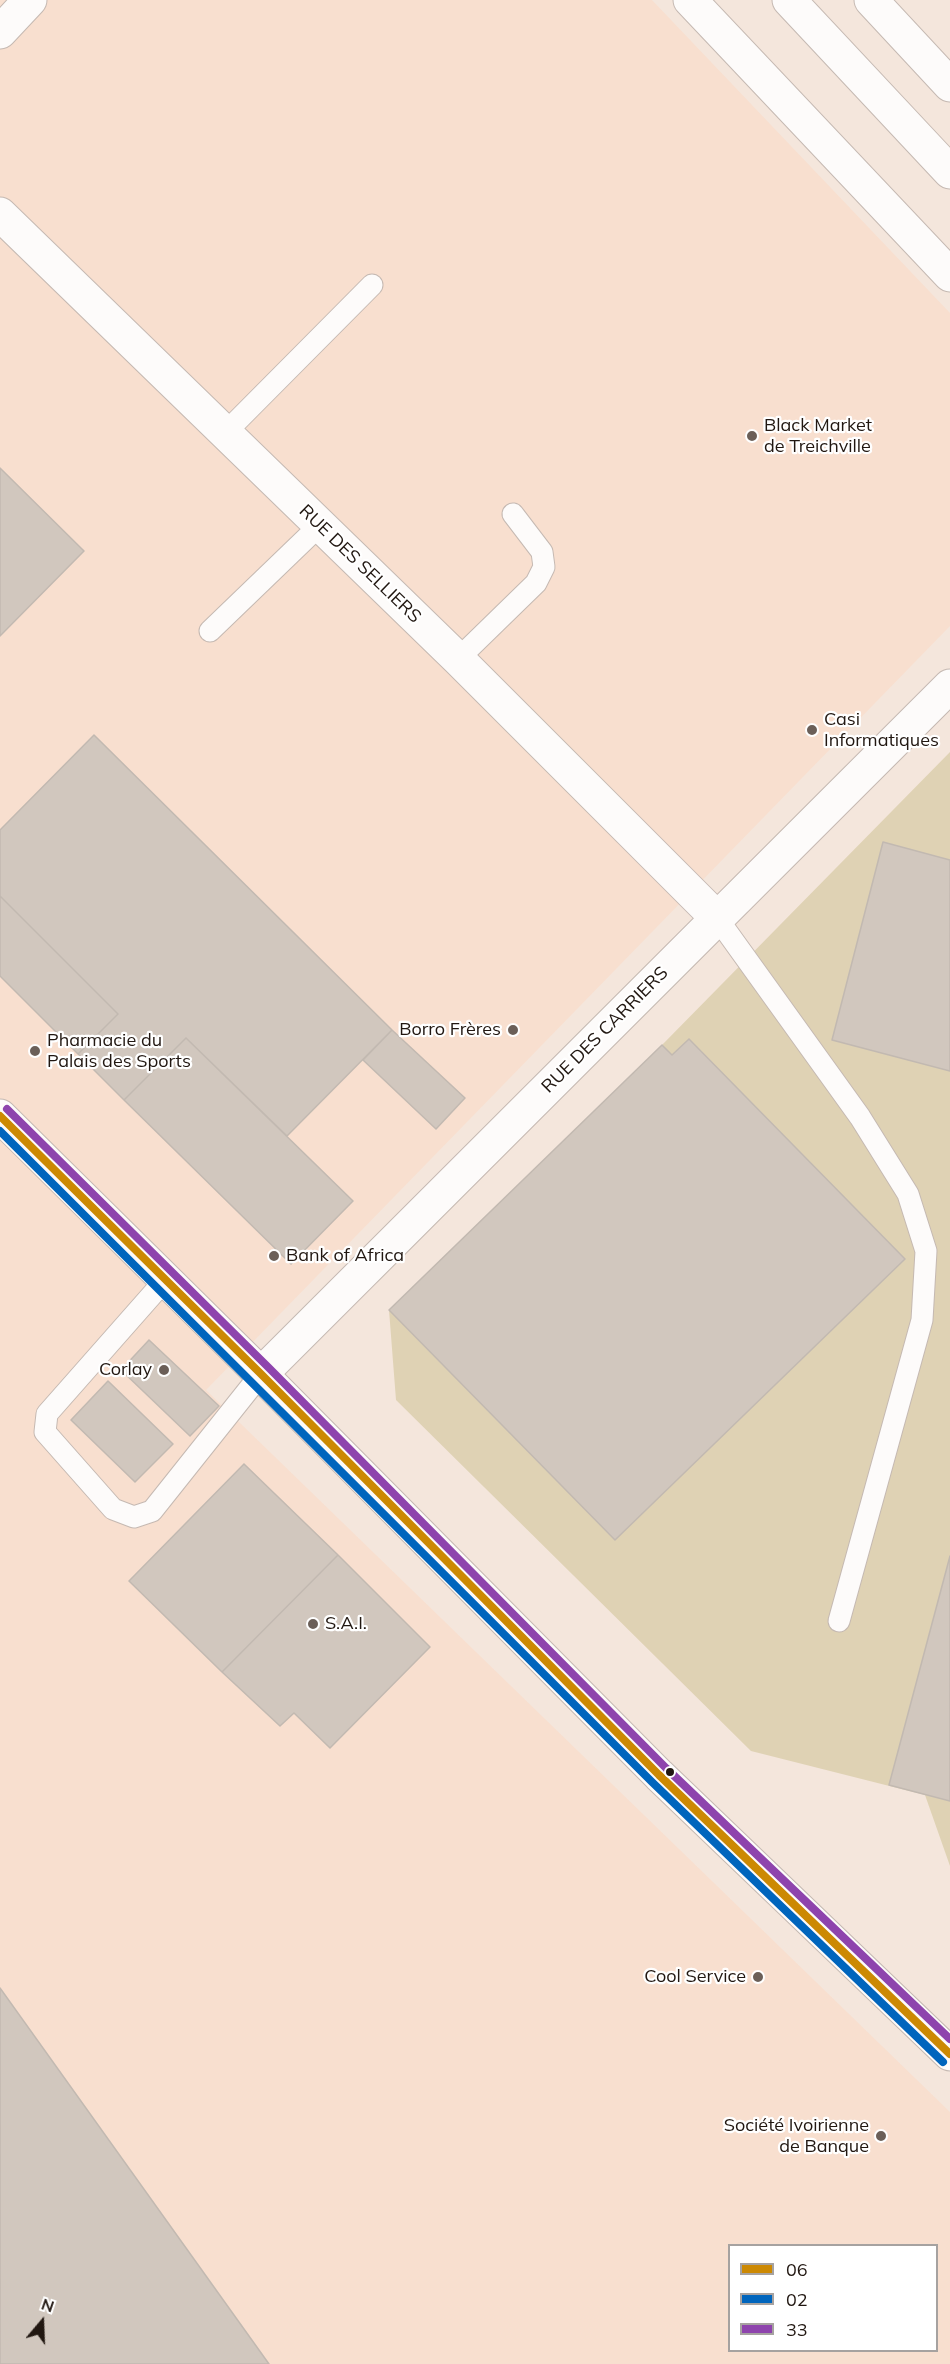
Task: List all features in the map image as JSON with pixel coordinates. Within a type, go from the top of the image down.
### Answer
[{"type":"street","points":[[0,32],[30,0]]},
{"type":"street","points":[[690,0],[950,275]]},
{"type":"street","points":[[789,0],[950,172]]},
{"type":"street","points":[[871,0],[950,85]]},
{"type":"street","name":"RUE DES SELLIERS","points":[[0,214],[458,659],[717,918]]},
{"type":"street","name":"RUE DES CARRIERS","points":[[261,1374],[950,686]]},
{"type":"street","points":[[0,1116],[261,1374],[659,1775],[950,2054]]},
{"type":"lane","points":[[226,432],[372,285]]},
{"type":"lane","points":[[458,659],[536,583],[544,567],[542,552],[513,514]]},
{"type":"lane","points":[[210,631],[319,526]]},
{"type":"lane","points":[[717,918],[860,1117],[908,1194],[926,1251],[922,1320],[839,1621]]},
{"type":"lane","points":[[166,1279],[47,1414],[45,1432],[113,1509],[134,1517],[152,1511],[261,1374]]},
{"type":"shaded area","points":[[0,0],[652,0],[950,313],[950,626],[206,1390],[950,2112],[950,2364],[0,2364]]},
{"type":"shaded area","points":[[950,752],[950,1866],[925,1795],[751,1751],[396,1400],[389,1310],[662,1045]]},
{"type":"building","points":[[0,468],[84,551],[0,636]]},
{"type":"building","points":[[94,735],[392,1030],[287,1136],[186,1038],[124,1100],[78,1054],[118,1014],[0,896],[0,830]]},
{"type":"building","points":[[883,842],[950,860],[950,1071],[832,1040]]},
{"type":"building","points":[[0,896],[118,1014],[78,1054],[0,976]]},
{"type":"building","points":[[392,1030],[465,1098],[436,1129],[363,1060]]},
{"type":"building","points":[[186,1038],[353,1201],[291,1264],[124,1100]]},
{"type":"building","points":[[689,1039],[905,1259],[615,1540],[389,1310],[662,1045],[672,1055]]},
{"type":"building","points":[[149,1340],[219,1406],[190,1436],[121,1370]]},
{"type":"building","points":[[108,1381],[173,1444],[135,1482],[71,1420]]},
{"type":"building","points":[[244,1464],[338,1555],[222,1672],[129,1581]]},
{"type":"building","points":[[338,1555],[430,1647],[330,1748],[294,1713],[280,1726],[222,1672]]},
{"type":"building","points":[[950,1556],[950,1801],[889,1785]]},
{"type":"building","points":[[0,1988],[269,2364],[0,2364]]},
{"type":"transit line","name":"33","points":[[7,1109],[268,1367],[666,1768],[950,2039]]},
{"type":"transit line","name":"06","points":[[0,1116],[261,1374],[659,1775],[950,2054]]},
{"type":"transit line","name":"02","points":[[0,1131],[652,1782],[943,2062]]},
{"type":"place","name":"Black Market de Treichville","points":[[752,436]]},
{"type":"place","name":"Casi Informatiques","points":[[812,730]]},
{"type":"place","name":"Borro Frères","points":[[513,1030]]},
{"type":"place","name":"Pharmacie du Palais des Sports","points":[[35,1051]]},
{"type":"place","name":"Bank of Africa","points":[[274,1256]]},
{"type":"place","name":"Corlay","points":[[164,1370]]},
{"type":"place","name":"S.A.I.","points":[[313,1624]]},
{"type":"place","name":"Cool Service","points":[[758,1977]]},
{"type":"place","name":"Société Ivoirienne de Banque","points":[[881,2136]]}]
